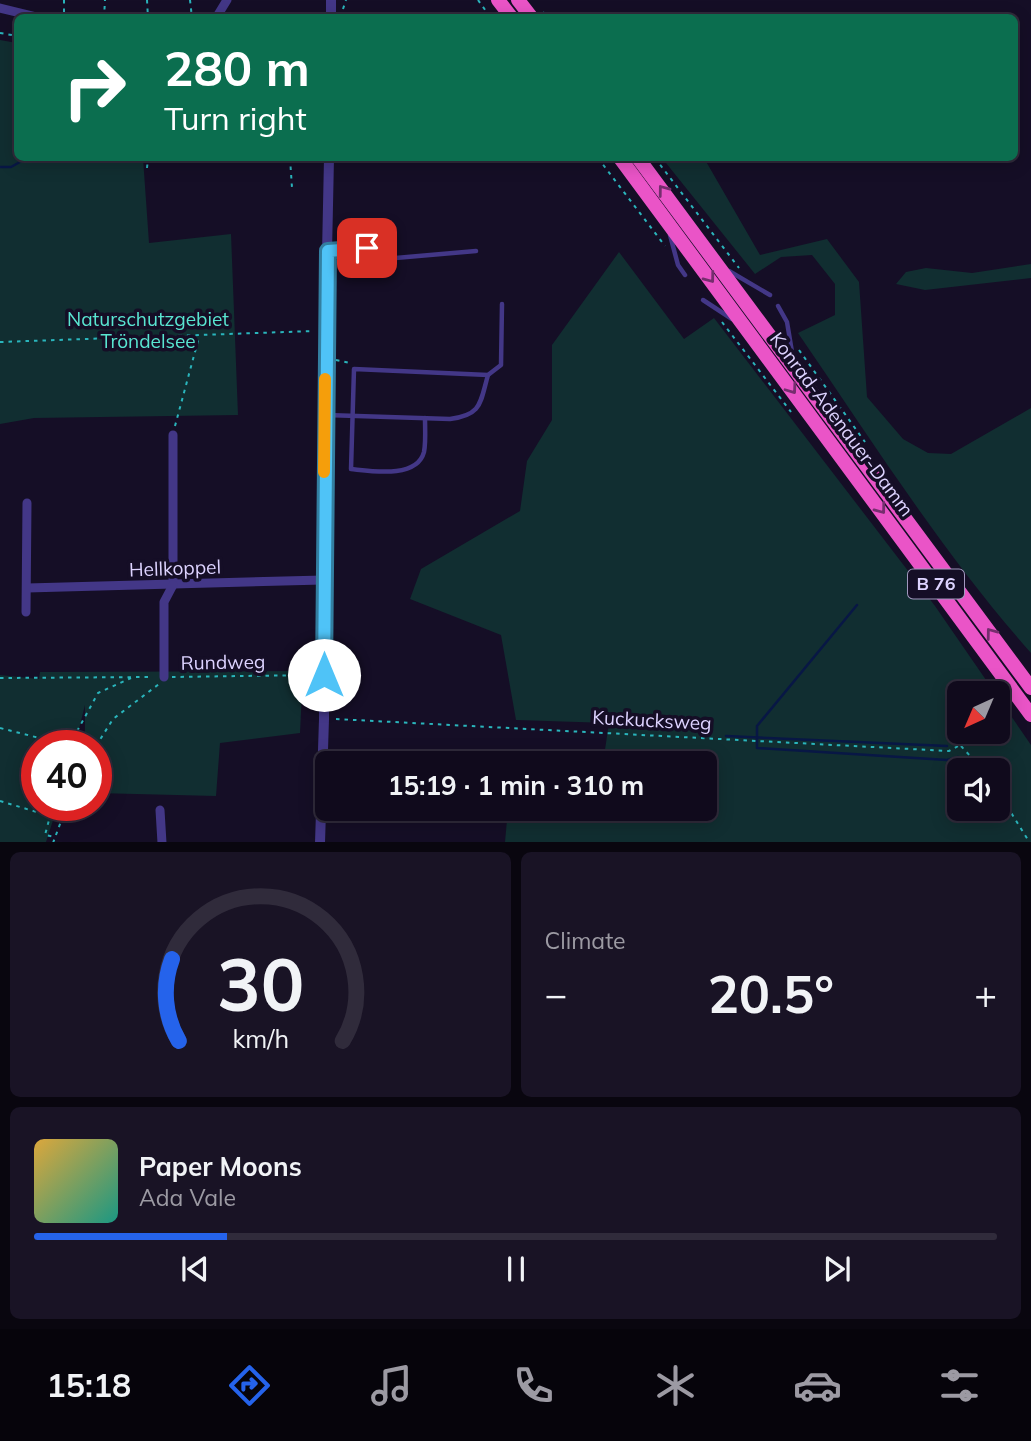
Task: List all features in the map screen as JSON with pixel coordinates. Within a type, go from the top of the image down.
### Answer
[{"type":"highway","points":[[498,0],[509,14]]},
{"type":"highway","points":[[518,0],[529,14]]},
{"type":"highway","name":"Konrad-Adenauer-Damm","points":[[622,161],[1031,715]]},
{"type":"highway","name":"Konrad-Adenauer-Damm","points":[[640,161],[1031,688]]},
{"type":"street","points":[[0,8],[25,14]]},
{"type":"street","points":[[320,842],[324,719],[325,331],[329,161]]},
{"type":"street","points":[[164,677],[164,602],[173,585],[173,435]]},
{"type":"street","points":[[26,612],[27,503]]},
{"type":"street","name":"Hellkoppel","points":[[27,588],[323,580]]},
{"type":"street","points":[[160,810],[162,842]]},
{"type":"lane","points":[[669,224],[678,265],[685,275]]},
{"type":"lane","points":[[328,251],[367,248],[384,259],[477,251]]},
{"type":"lane","points":[[716,262],[770,295]]},
{"type":"lane","points":[[703,300],[751,334]]},
{"type":"lane","points":[[325,415],[425,418],[468,416],[478,408],[488,375],[501,365],[502,304]]},
{"type":"lane","points":[[778,306],[787,322],[797,372]]},
{"type":"lane","points":[[425,418],[424,454],[417,462],[401,470],[377,472],[351,469],[354,369],[488,375]]},
{"type":"path","points":[[148,161],[148,168]]},
{"type":"path","points":[[290,161],[292,188]]},
{"type":"path","points":[[0,342],[325,331]]},
{"type":"path","points":[[173,435],[200,336]]},
{"type":"path","points":[[325,360],[349,361],[354,369]]},
{"type":"path","name":"Rundweg","points":[[0,678],[324,675]]},
{"type":"path","points":[[77,730],[98,693],[132,677]]},
{"type":"path","points":[[106,730],[113,719],[157,687],[164,677]]},
{"type":"path","name":"Kuckucksweg","points":[[324,719],[949,751],[960,745]]},
{"type":"path","points":[[0,728],[21,733]]},
{"type":"path","points":[[960,745],[972,758]]},
{"type":"path","points":[[0,801],[21,807]]},
{"type":"path","points":[[1010,811],[1030,842]]},
{"type":"path","points":[[49,821],[45,835],[55,837]]},
{"type":"path","points":[[53,842],[61,821]]},
{"type":"green space","name":"Naturschutzgebiet Tröndelsee","points":[[0,40],[14,42],[14,161],[143,161],[149,243],[231,234],[238,415],[34,418],[0,424]]},
{"type":"green space","points":[[664,161],[706,161],[760,255],[827,239],[859,282],[867,397],[903,439],[928,453],[951,454],[1031,408],[1031,653],[968,577],[881,456],[798,333],[835,315],[835,284],[812,255],[781,257],[755,274]]},
{"type":"green space","points":[[619,252],[684,339],[714,318],[935,606],[987,681],[947,681],[947,744],[1010,744],[1010,714],[1031,745],[1031,842],[505,842],[507,821],[717,821],[717,751],[605,751],[609,723],[516,720],[501,635],[410,599],[421,569],[520,511],[527,461],[552,420],[552,345]]},
{"type":"green space","points":[[1031,264],[1031,278],[925,290],[896,284],[906,272],[926,268],[972,273]]},
{"type":"green space","points":[[303,671],[300,733],[220,743],[216,796],[112,793],[112,730],[85,730],[85,705],[79,730],[21,730],[21,821],[53,821],[46,842],[0,842],[0,675],[39,679],[40,672]]},
{"type":"waterway","points":[[0,167],[11,167],[22,161]]},
{"type":"waterway","points":[[857,605],[757,726],[757,748],[947,760],[958,757]]},
{"type":"waterway","points":[[726,736],[947,746]]},
{"type":"slow traffic","points":[[324,472],[325,379]]},
{"type":"route","points":[[324,675],[324,396],[328,251],[367,248]]}]
